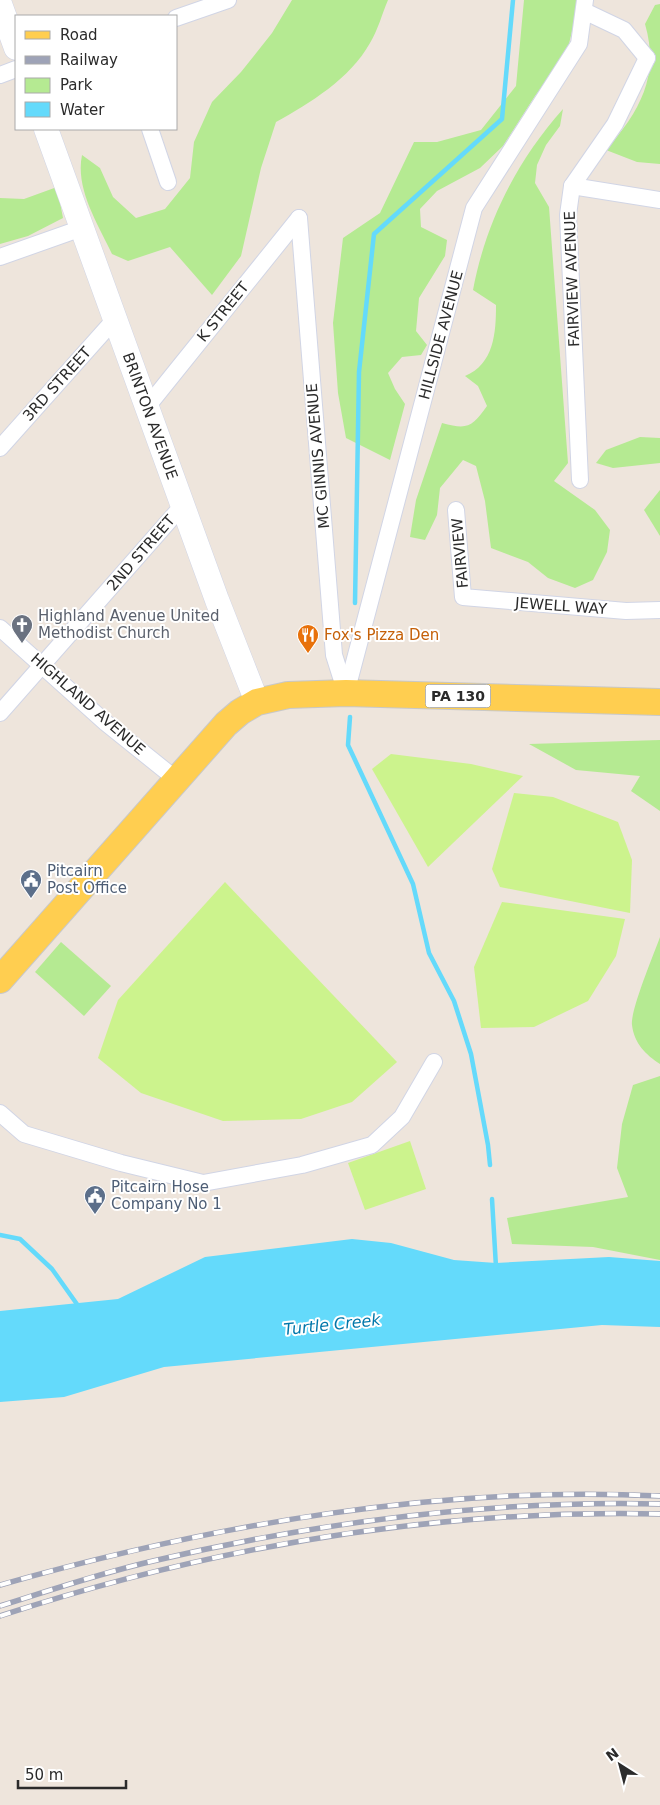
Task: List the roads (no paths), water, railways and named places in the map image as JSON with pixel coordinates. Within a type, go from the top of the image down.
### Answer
[{"type":"main road","name":"PA 130","points":[[0,980],[226,724],[257,702],[288,695],[346,693],[660,702]]},
{"type":"street","points":[[178,17],[228,0]]},
{"type":"street","points":[[0,4],[15,45]]},
{"type":"street","name":"FAIRVIEW AVENUE","points":[[580,480],[568,215],[572,186],[615,124],[653,59],[624,30],[584,5]]},
{"type":"street","name":"HILLSIDE AVENUE","points":[[346,693],[474,208],[579,44],[584,5]]},
{"type":"street","points":[[0,74],[15,69]]},
{"type":"street","name":"BRINTON AVENUE","points":[[46,130],[257,702]]},
{"type":"street","points":[[150,130],[168,182]]},
{"type":"street","points":[[572,186],[660,200]]},
{"type":"street","name":"MC GINNIS AVENUE","points":[[299,218],[334,655],[346,693]]},
{"type":"street","name":"K STREET","points":[[147,407],[299,218]]},
{"type":"street","points":[[0,257],[82,228]]},
{"type":"street","name":"3RD STREET","points":[[0,448],[115,319]]},
{"type":"street","name":"2ND STREET","points":[[0,713],[183,505]]},
{"type":"street","name":"FAIRVIEW","points":[[456,510],[463,597]]},
{"type":"street","name":"JEWELL WAY","points":[[463,597],[626,611],[660,610]]},
{"type":"street","name":"HIGHLAND AVENUE","points":[[0,628],[43,664],[106,723],[177,780]]},
{"type":"street","points":[[0,1113],[24,1134],[121,1163],[203,1183],[302,1165],[372,1145],[402,1117],[434,1062]]},
{"type":"water","name":"Turtle Creek","points":[[352,1239],[391,1243],[454,1260],[496,1263],[609,1257],[660,1261],[660,1327],[602,1325],[164,1367],[64,1397],[0,1402],[0,1311],[118,1299],[205,1257]]},
{"type":"waterway","points":[[355,603],[359,372],[374,234],[502,119],[513,0]]},
{"type":"waterway","points":[[350,717],[348,745],[413,884],[429,953],[454,1001],[471,1054],[490,1165]]},
{"type":"waterway","points":[[492,1199],[496,1267]]},
{"type":"waterway","points":[[0,1235],[20,1239],[52,1269],[79,1307]]},
{"type":"railway","points":[[0,1585],[80,1563],[162,1544],[326,1514],[409,1504],[493,1497],[576,1494],[660,1496]]},
{"type":"railway","points":[[0,1606],[95,1576],[153,1561],[215,1547],[342,1525],[405,1516],[469,1510],[532,1506],[660,1504]]},
{"type":"railway","points":[[0,1616],[81,1591],[162,1570],[326,1537],[492,1518],[576,1514],[660,1514]]},
{"type":"place","name":"Highland Avenue United Methodist Church","points":[[22,644]]},
{"type":"place","name":"Fox's Pizza Den","points":[[308,654]]},
{"type":"place","name":"Pitcairn Post Office","points":[[31,899]]},
{"type":"place","name":"Pitcairn Hose Company No 1","points":[[95,1215]]}]
